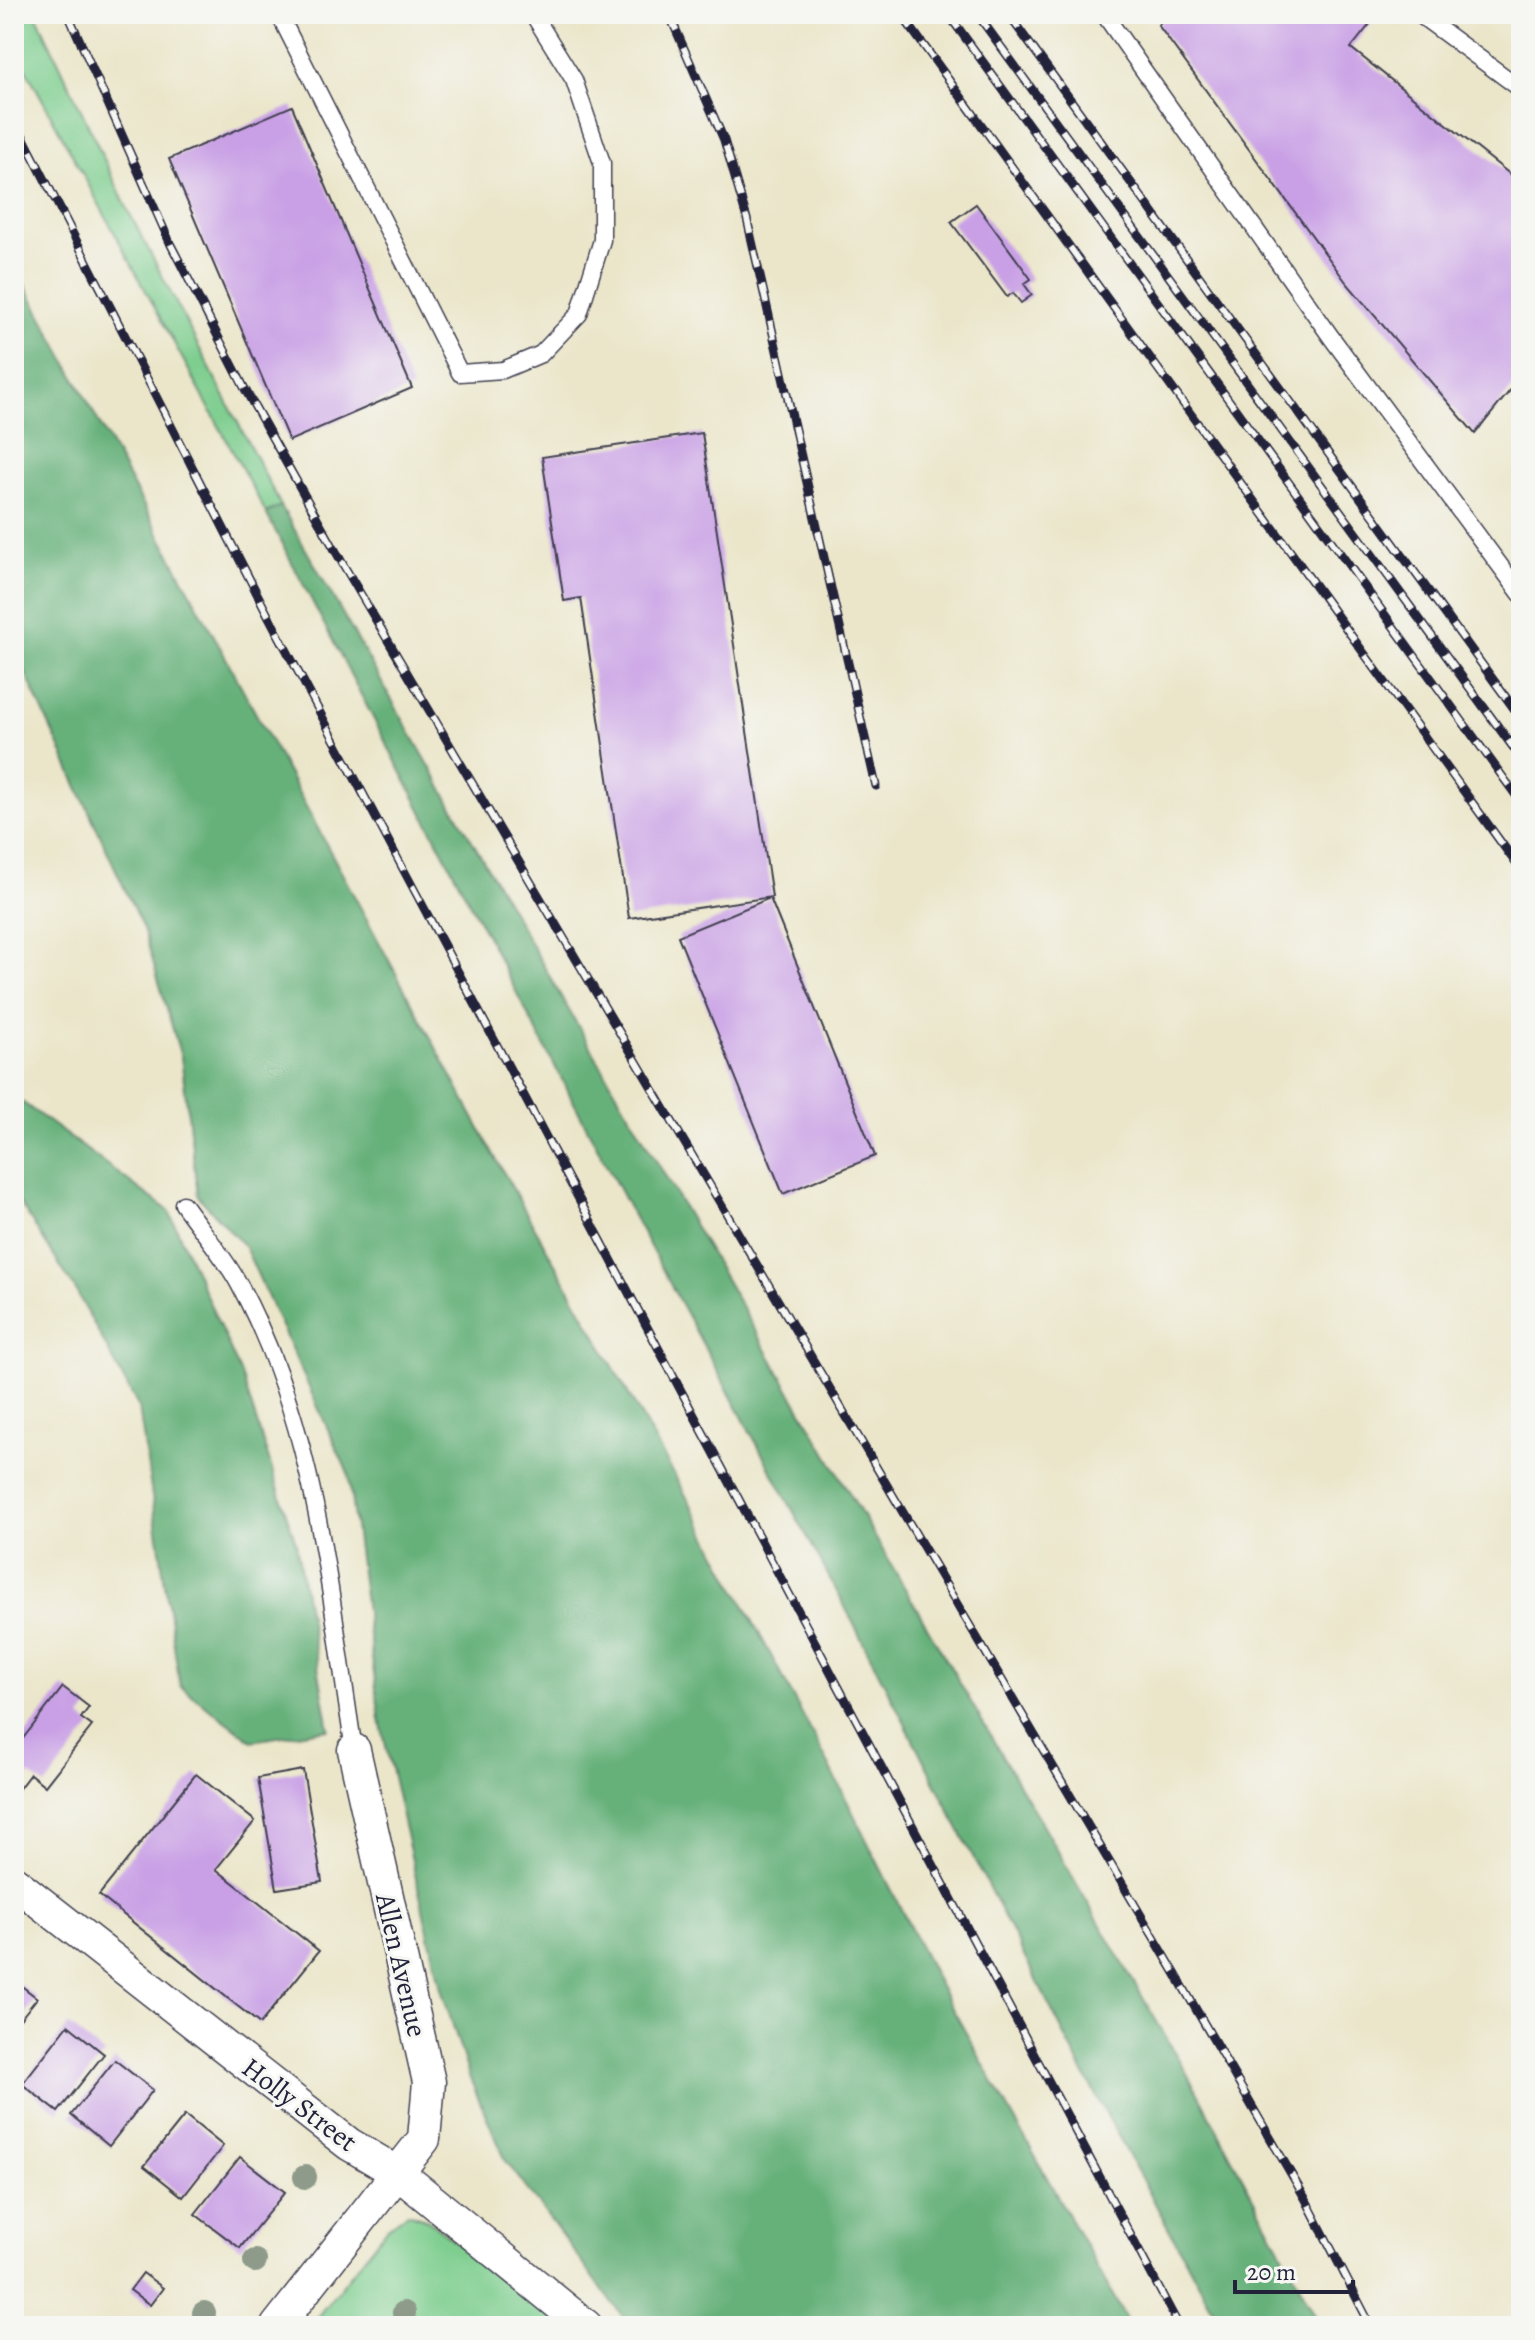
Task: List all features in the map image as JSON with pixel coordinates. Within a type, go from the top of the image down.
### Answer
[{"type":"street","name":"Allen Avenue","points":[[277,2326],[424,2139],[429,2082],[354,1750]]},
{"type":"street","name":"Holly Street","points":[[14,1882],[349,2144],[398,2173],[586,2326]]},
{"type":"lane","points":[[279,14],[460,373],[503,370],[541,354],[579,314],[602,240],[602,163],[574,80],[533,14]]},
{"type":"lane","points":[[1104,14],[1331,337],[1521,594]]},
{"type":"lane","points":[[1419,14],[1521,89]]},
{"type":"lane","points":[[183,1204],[239,1282],[287,1390],[310,1469],[354,1750]]},
{"type":"green space","points":[[14,14],[36,14],[127,208],[281,506],[266,513],[14,47]]},
{"type":"green space","points":[[14,265],[496,1159],[689,1501],[828,1763],[938,1983],[1130,2326],[630,2326],[506,2161],[470,2079],[441,1988],[380,1720],[348,1473],[245,1247],[198,1196],[181,1057],[144,931],[14,648]]},
{"type":"green space","points":[[281,506],[567,1007],[1193,2084],[1321,2326],[1222,2326],[1086,2077],[842,1601],[629,1208],[266,513]]},
{"type":"green space","points":[[14,1096],[169,1211],[241,1374],[296,1543],[329,1729],[252,1741],[180,1686],[139,1408],[75,1289],[14,1194]]},
{"type":"green space","points":[[408,2213],[428,2220],[562,2326],[310,2326],[388,2227]]},
{"type":"building","points":[[1167,14],[1378,14],[1351,48],[1521,183],[1521,377],[1475,434],[1346,282],[1158,25]]},
{"type":"building","points":[[292,106],[412,388],[289,441],[169,159]]},
{"type":"building","points":[[976,204],[1031,279],[1024,284],[1032,295],[1021,303],[1013,293],[1007,297],[951,222]]},
{"type":"building","points":[[702,433],[772,897],[629,918],[581,598],[564,601],[542,457]]},
{"type":"building","points":[[770,898],[875,1156],[783,1194],[678,936]]},
{"type":"building","points":[[63,1687],[89,1707],[81,1718],[92,1726],[45,1786],[30,1774],[14,1795],[14,1750]]},
{"type":"building","points":[[303,1770],[322,1882],[277,1889],[258,1778]]},
{"type":"building","points":[[196,1774],[255,1821],[216,1869],[319,1951],[260,2024],[99,1895]]},
{"type":"building","points":[[14,1980],[37,1998],[14,2027]]},
{"type":"building","points":[[68,2025],[104,2054],[58,2112],[22,2084]]},
{"type":"building","points":[[115,2060],[153,2090],[109,2146],[71,2115]]},
{"type":"building","points":[[185,2115],[223,2146],[183,2197],[144,2166]]},
{"type":"building","points":[[240,2157],[285,2192],[240,2248],[195,2214]]},
{"type":"building","points":[[143,2273],[163,2288],[150,2305],[130,2290]]},
{"type":"railway","points":[[68,14],[171,245],[246,391],[344,566],[1175,1973],[1305,2198],[1371,2326]]},
{"type":"railway","points":[[669,14],[724,140],[747,219],[876,786]]},
{"type":"railway","points":[[901,14],[1521,870]]},
{"type":"railway","points":[[948,14],[1521,802]]},
{"type":"railway","points":[[977,14],[1521,758]]},
{"type":"railway","points":[[1008,14],[1521,718]]},
{"type":"railway","points":[[14,119],[269,617],[1179,2326]]}]
